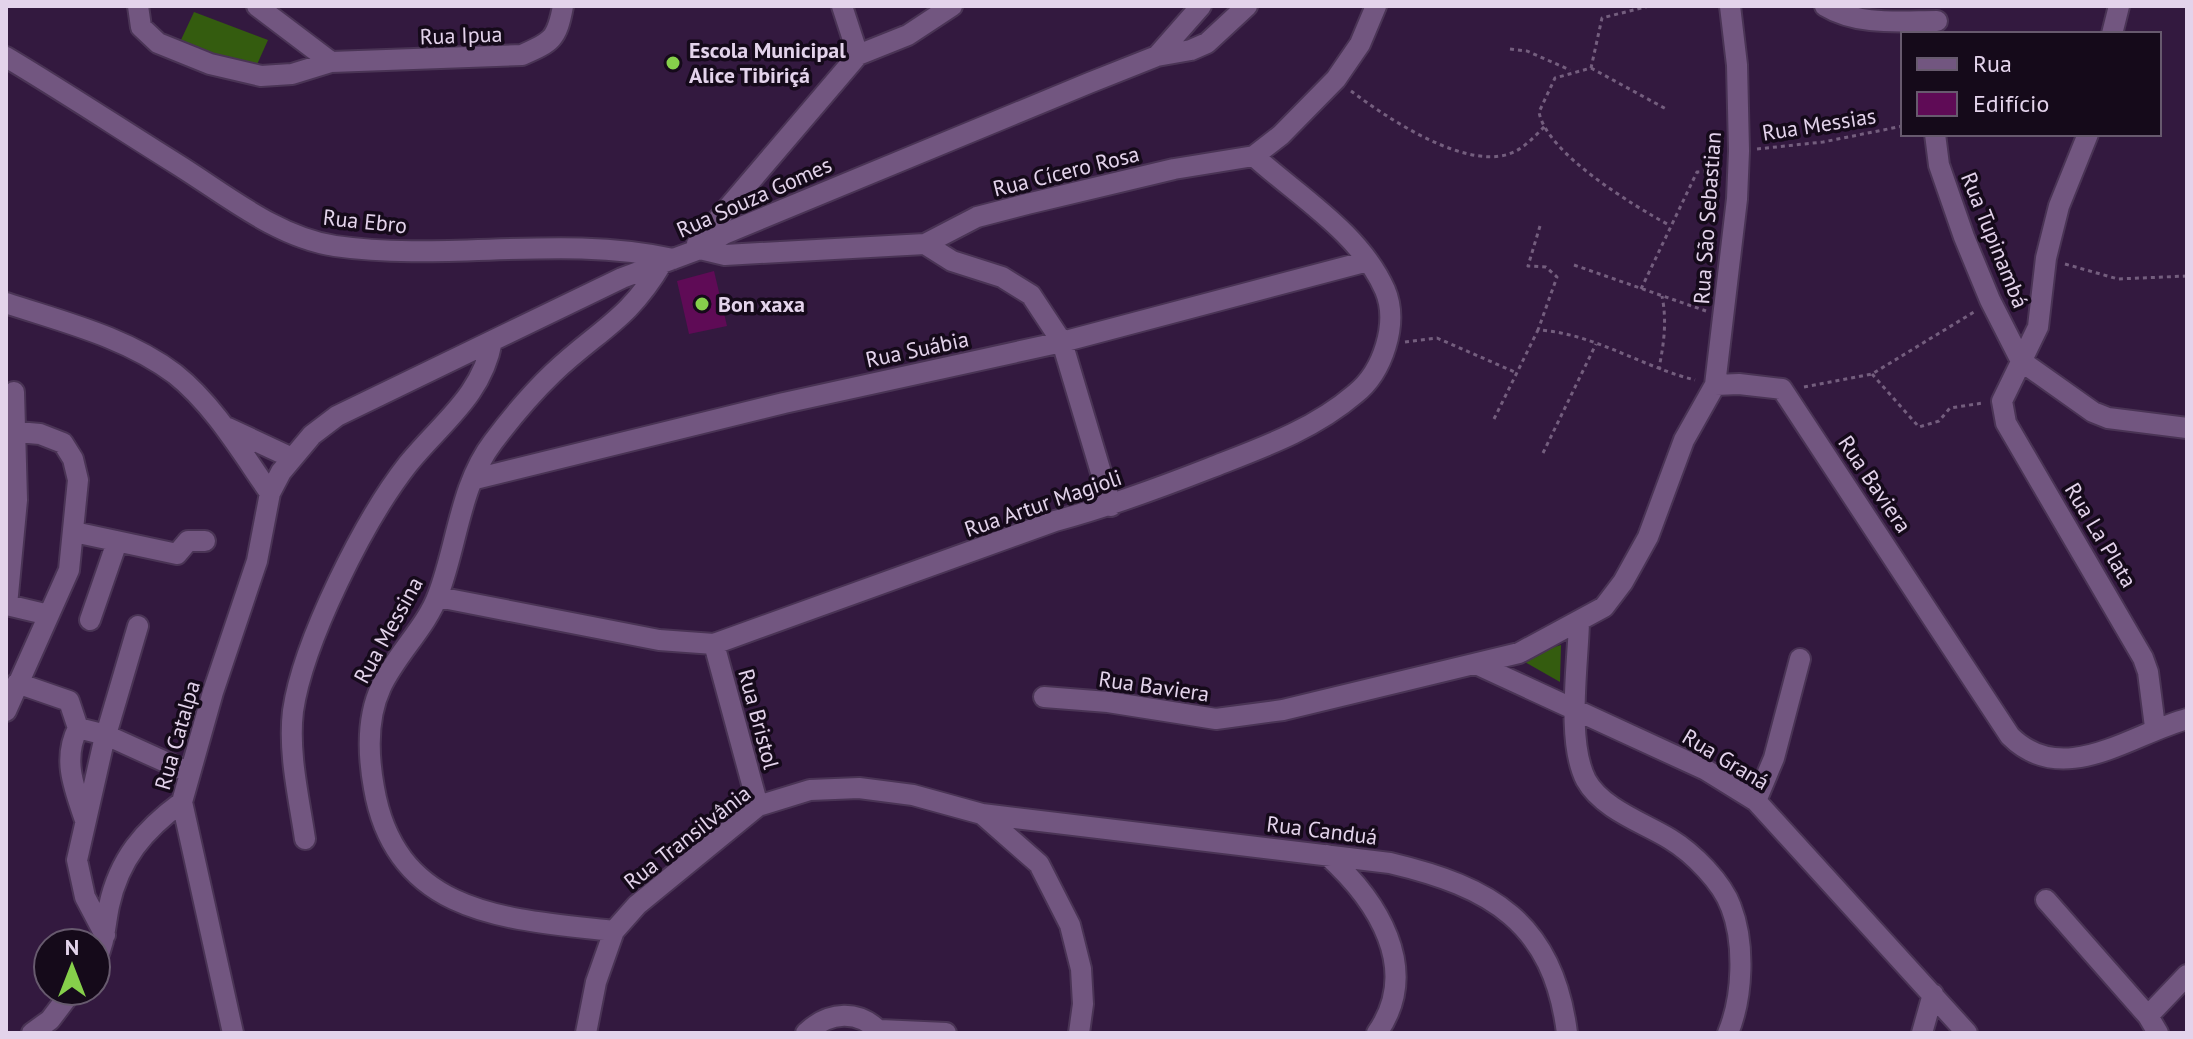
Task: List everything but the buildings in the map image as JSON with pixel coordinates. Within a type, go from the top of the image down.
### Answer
[{"type":"street","name":"Rua Ipua","points":[[138,6],[141,27],[158,43],[210,64],[261,76],[292,74],[331,62],[477,60],[522,55],[550,43],[559,29],[563,6]]},
{"type":"street","points":[[257,6],[331,62]]},
{"type":"street","points":[[842,6],[858,55]]},
{"type":"street","points":[[681,256],[858,55],[908,35],[952,6]]},
{"type":"street","points":[[1157,56],[1183,6]]},
{"type":"street","points":[[1157,56],[1201,6]]},
{"type":"street","name":"Rua Souza Gomes","points":[[292,458],[312,435],[337,416],[622,278],[1157,56],[1191,50],[1207,43],[1247,6]]},
{"type":"street","name":"Rua Cícero Rosa","points":[[681,256],[925,244],[977,217],[1174,169],[1254,156],[1281,135],[1336,79],[1360,44],[1376,6]]},
{"type":"street","name":"Rua São Sebastian","points":[[1715,385],[1739,160],[1737,65],[1730,6]]},
{"type":"street","points":[[1825,6],[1843,14],[1879,21],[1938,20]]},
{"type":"street","points":[[2112,32],[2119,6]]},
{"type":"street","name":"Rua Ebro","points":[[6,57],[241,205],[299,236],[350,247],[445,251],[616,249],[681,256]]},
{"type":"street","name":"Rua Tupinambá","points":[[1935,136],[1947,188],[2018,367]]},
{"type":"street","points":[[2002,401],[2038,327],[2046,258],[2059,206],[2087,136]]},
{"type":"street","name":"Rua Artur Magioli","points":[[438,597],[659,640],[714,644],[1055,521],[1111,506],[1286,439],[1358,392],[1385,345],[1391,310],[1385,290],[1368,261],[1347,238],[1254,156]]},
{"type":"street","points":[[925,244],[952,261],[1002,277],[1022,288],[1062,342],[1111,506]]},
{"type":"street","name":"Rua Messina","points":[[614,931],[521,919],[468,906],[426,886],[397,856],[379,817],[371,771],[370,722],[380,688],[438,597],[451,545],[490,445],[553,373],[625,316],[681,256]]},
{"type":"street","name":"Rua Suábia","points":[[475,479],[784,403],[1062,342],[1368,261]]},
{"type":"street","points":[[6,303],[121,343],[177,376],[224,426],[270,493]]},
{"type":"street","points":[[305,839],[294,770],[293,714],[301,671],[327,607],[373,521],[408,465],[480,381],[492,341]]},
{"type":"street","points":[[2018,367],[2108,418],[2187,428]]},
{"type":"street","points":[[1715,385],[1739,384],[1782,389]]},
{"type":"street","name":"Rua Baviera","points":[[1044,697],[1108,702],[1216,719],[1283,710],[1519,653],[1604,607],[1623,582],[1648,537],[1684,440],[1715,385]]},
{"type":"street","name":"Rua Baviera","points":[[1782,389],[2010,736],[2026,752],[2083,758],[2109,751],[2155,727],[2187,719]]},
{"type":"street","points":[[14,392],[11,431],[17,500],[7,605],[49,615]]},
{"type":"street","name":"Rua La Plata","points":[[2002,401],[2006,423],[2143,658],[2148,672],[2155,727]]},
{"type":"street","points":[[224,426],[292,458]]},
{"type":"street","points":[[6,711],[69,570],[78,480],[73,459],[63,443],[40,434],[11,431]]},
{"type":"street","name":"Rua Catalpa","points":[[233,1033],[182,802],[213,692],[244,607],[270,493],[292,458]]},
{"type":"street","points":[[74,532],[177,554],[188,541],[205,541]]},
{"type":"street","points":[[90,620],[117,542]]},
{"type":"street","points":[[1579,622],[1576,711],[1580,759],[1587,781],[1602,798],[1673,841],[1698,863],[1731,905],[1740,971],[1728,1033]]},
{"type":"street","points":[[101,927],[80,878],[77,860],[106,735],[138,626]]},
{"type":"street","name":"Rua Bristol","points":[[714,644],[758,806]]},
{"type":"street","points":[[1756,801],[1774,758],[1800,659]]},
{"type":"street","name":"Rua Graná","points":[[1476,664],[1706,770],[1756,801],[1967,1033]]},
{"type":"street","points":[[17,683],[69,701],[78,728],[68,747],[71,773],[85,820]]},
{"type":"street","points":[[78,728],[106,735],[190,773]]},
{"type":"street","name":"Rua Transilvânia","points":[[586,1033],[596,982],[614,931],[637,905],[758,806],[810,790],[859,788],[913,795],[982,814],[1039,864],[1064,910],[1081,969],[1083,1004],[1079,1033]]},
{"type":"street","points":[[107,927],[118,875],[130,851],[148,827],[182,802]]},
{"type":"street","name":"Rua Canduá","points":[[982,814],[1390,863],[1454,879],[1506,911],[1542,950],[1555,978],[1567,1033]]},
{"type":"street","points":[[1327,855],[1351,877],[1374,910],[1394,953],[1398,974],[1395,994],[1377,1033]]},
{"type":"street","points":[[2046,900],[2153,1025],[2187,975]]},
{"type":"street","points":[[1922,1033],[1933,994]]},
{"type":"street","points":[[32,1033],[50,1020],[60,1007]]},
{"type":"street","points":[[806,1033],[818,1022],[842,1015],[866,1020],[880,1032],[946,1033]]},
{"type":"path","points":[[1610,6],[1616,12]]},
{"type":"path","points":[[1591,68],[1602,18],[1649,6]]},
{"type":"path","points":[[1510,49],[1527,51],[1571,71]]},
{"type":"path","points":[[1641,289],[1669,225],[1622,199],[1579,165],[1545,126],[1539,112],[1555,78],[1571,71],[1591,68],[1668,110]]},
{"type":"path","points":[[1336,79],[1426,136],[1479,156],[1515,152],[1545,126]]},
{"type":"path","name":"Rua Messias","points":[[1669,225],[1697,172],[1739,160],[1901,126]]},
{"type":"path","points":[[1494,419],[1538,330],[1557,277],[1546,267],[1528,266],[1540,226]]},
{"type":"path","points":[[2046,258],[2118,279],[2187,276]]},
{"type":"path","points":[[1574,265],[1724,318]]},
{"type":"path","points":[[1662,296],[1665,341],[1659,368],[1669,374]]},
{"type":"path","points":[[1782,389],[1872,374],[1990,300]]},
{"type":"path","points":[[1538,330],[1564,332],[1669,374],[1715,385]]},
{"type":"path","points":[[1385,345],[1437,338],[1517,373]]},
{"type":"path","points":[[1543,453],[1596,344]]},
{"type":"path","points":[[1872,374],[1919,427],[1939,421],[1950,408],[2002,401]]},
{"type":"green space","points":[[194,12],[268,40],[255,69],[180,42]]},
{"type":"green space","points":[[1561,645],[1560,682],[1518,658]]},
{"type":"place","name":"Escola Municipal Alice Tibiriçá","points":[[673,63]]},
{"type":"place","name":"Bon xaxa","points":[[702,304]]}]
